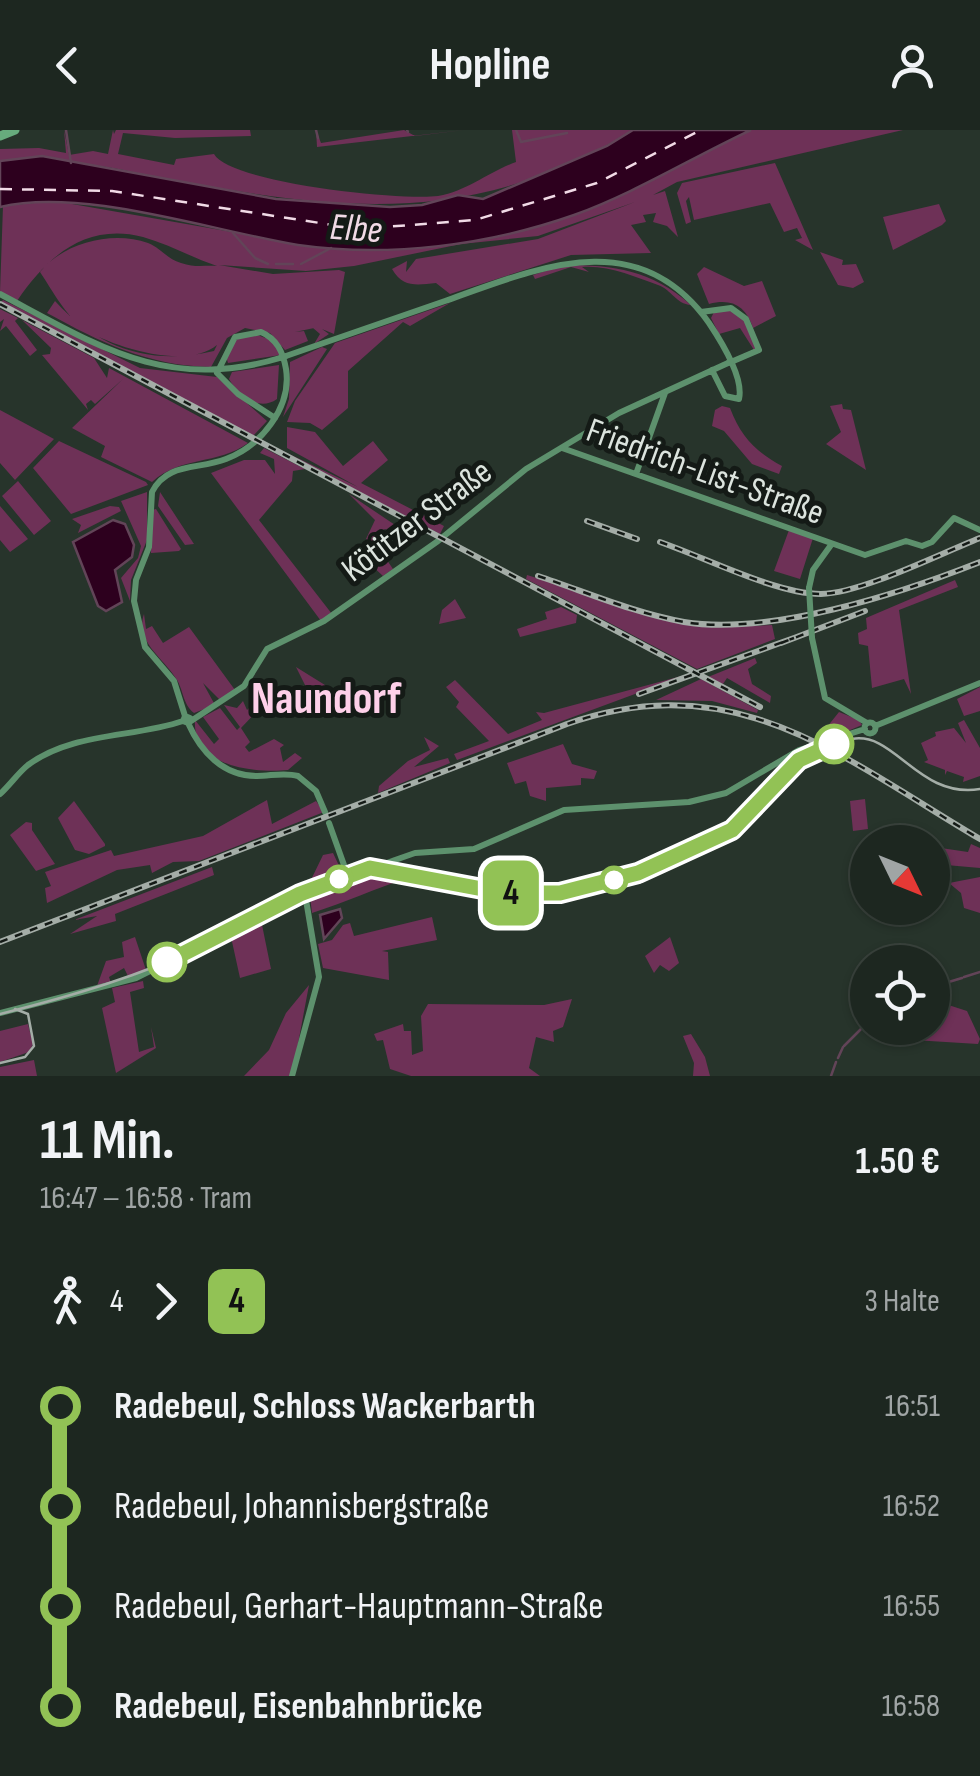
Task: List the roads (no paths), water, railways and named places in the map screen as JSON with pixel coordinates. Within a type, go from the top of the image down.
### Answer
[{"type":"main road","points":[[0,136],[16,130]]},
{"type":"street","points":[[0,294],[134,361],[214,371],[283,357],[536,269],[582,260],[614,262],[648,272],[678,290],[700,312],[722,346],[741,393],[739,400],[730,400],[712,370]]},
{"type":"street","name":"Kötitzer Straße","points":[[0,794],[27,766],[46,756],[90,740],[211,711],[244,686],[267,649],[324,622],[561,448],[666,392],[759,350],[741,313],[725,308],[700,312]]},
{"type":"street","points":[[214,371],[224,359],[227,346],[244,332],[261,332],[274,340],[287,376],[275,418],[237,454],[172,471],[152,492],[149,547],[134,584],[143,642],[174,681],[186,720],[218,764],[251,776],[298,776],[316,791],[325,812]]},
{"type":"street","points":[[224,359],[233,369]]},
{"type":"street","points":[[226,381],[233,369]]},
{"type":"street","points":[[214,371],[238,394],[275,418]]},
{"type":"street","points":[[636,474],[666,392]]},
{"type":"street","name":"Friedrich-List-Straße","points":[[561,448],[868,556],[906,541],[922,546],[938,538],[954,518],[980,530]]},
{"type":"street","points":[[831,545],[813,570],[809,588],[812,638],[826,698],[869,726]]},
{"type":"street","points":[[0,1013],[136,978],[305,894],[415,853],[474,849],[564,810],[700,800],[732,791],[798,750],[890,721],[980,684]]},
{"type":"street","points":[[329,822],[349,879]]},
{"type":"street","points":[[292,1076],[319,976],[305,894]]},
{"type":"water","name":"Elbe","points":[[633,130],[751,130],[574,215],[508,234],[438,246],[332,249],[108,207],[33,202],[0,207],[0,161],[42,156],[276,199],[390,207],[422,205],[458,195],[483,199],[607,146]]},
{"type":"water","points":[[113,520],[125,524],[134,545],[132,557],[115,570],[122,602],[106,611],[98,606],[73,542]]},
{"type":"water","points":[[340,909],[342,918],[324,939],[320,915]]},
{"type":"waterway","points":[[66,130],[71,163]]},
{"type":"waterway","points":[[316,130],[318,138]]},
{"type":"waterway","points":[[516,130],[521,142],[567,133]]},
{"type":"waterway","points":[[233,233],[255,258],[268,264]]},
{"type":"waterway","name":"Elbe","points":[[301,264],[331,248]]},
{"type":"waterway","points":[[276,264],[293,264]]},
{"type":"waterway","points":[[964,977],[980,972]]},
{"type":"waterway","points":[[950,982],[962,978]]},
{"type":"waterway","points":[[844,1046],[850,1040]]},
{"type":"waterway","points":[[838,1058],[843,1047]]},
{"type":"waterway","points":[[831,1076],[836,1062]]},
{"type":"tram line","points":[[0,1014],[157,966],[208,944],[328,879],[372,867],[399,868],[503,894],[545,894],[607,883],[646,871],[731,831],[756,811],[801,762],[831,744],[852,739],[867,739],[881,745],[940,784],[980,789]]},
{"type":"tram line","name":"4","points":[[167,962],[217,940],[300,894],[370,868],[391,868],[504,893],[560,893],[638,873],[732,830],[750,816],[799,760],[834,744]]},
{"type":"tram line","points":[[0,1063],[25,1057],[34,1046],[28,1014],[15,1009]]},
{"type":"railway","points":[[0,304],[760,707]]},
{"type":"railway","points":[[587,521],[637,539]]},
{"type":"railway","points":[[660,542],[762,582],[821,594],[879,580],[980,538]]},
{"type":"railway","points":[[538,576],[647,613],[718,625],[794,618],[834,609],[980,562]]},
{"type":"railway","points":[[781,643],[865,611]]},
{"type":"railway","points":[[639,694],[794,638]]},
{"type":"railway","points":[[0,942],[567,724],[628,709],[683,706],[735,713],[785,729],[881,778],[980,839]]},
{"type":"district","name":"Naundorf","points":[[326,699]]}]
